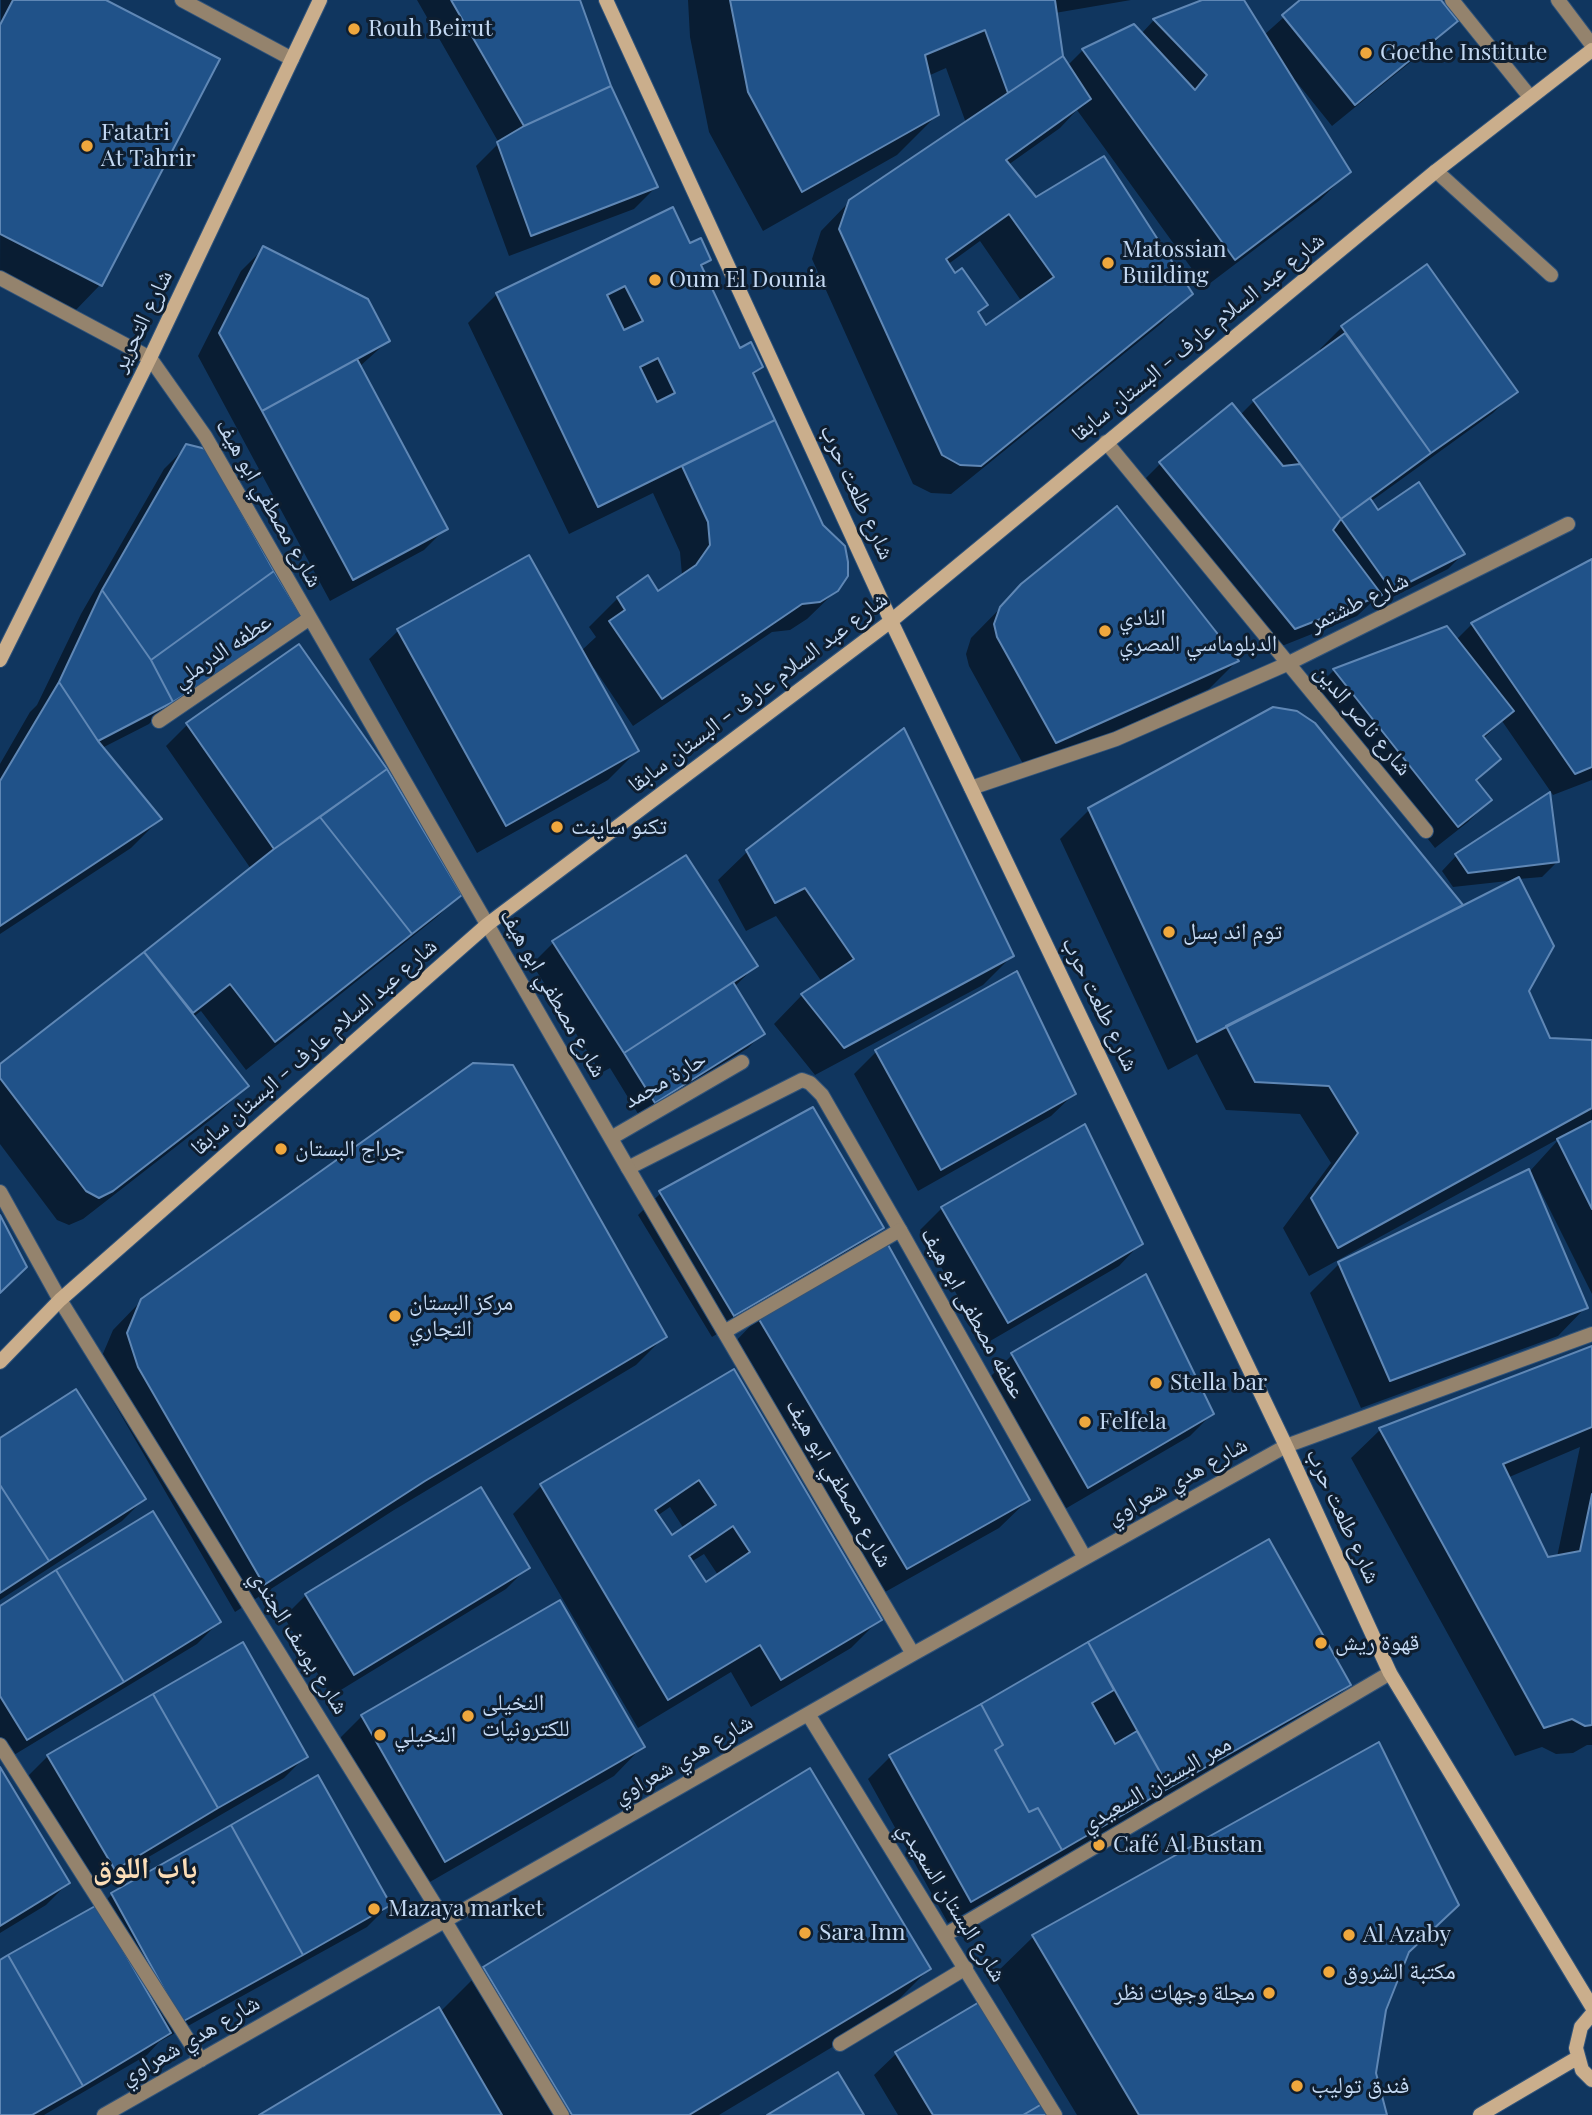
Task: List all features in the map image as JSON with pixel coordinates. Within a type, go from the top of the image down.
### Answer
[{"type":"street","points":[[182,0],[292,59]]},
{"type":"street","name":"شارع التحرير","points":[[0,660],[150,358],[320,0]]},
{"type":"street","name":"شارع طلعت حرب","points":[[606,0],[891,621],[1286,1446],[1390,1672],[1592,2007]]},
{"type":"street","points":[[1452,0],[1530,97]]},
{"type":"street","points":[[1558,0],[1592,47]]},
{"type":"street","name":"شارع عبد السلام عارف - البستان سابقا","points":[[0,1362],[60,1300],[488,925],[891,621],[1436,171],[1592,47]]},
{"type":"street","points":[[1436,171],[1551,275]]},
{"type":"street","points":[[0,278],[150,358]]},
{"type":"street","name":"شارع مصطفي ابو هيف","points":[[150,358],[205,436],[628,1168],[913,1654]]},
{"type":"street","name":"شارع ناصر الدين","points":[[1106,442],[1426,831]]},
{"type":"street","name":"شارع طشتمر","points":[[971,788],[1116,740],[1287,664],[1569,524]]},
{"type":"street","name":"عطفه الدرملي","points":[[159,721],[310,618]]},
{"type":"street","name":"حارة محمد","points":[[611,1138],[742,1062]]},
{"type":"street","points":[[628,1168],[802,1080],[810,1083],[828,1103],[900,1230]]},
{"type":"street","name":"شارع يوسف الجندي","points":[[0,1192],[60,1300],[445,1921],[562,2115]]},
{"type":"street","name":"عطفه مصطفى ابو هيف","points":[[724,1332],[900,1230],[1085,1558]]},
{"type":"street","name":"شارع هدي شعراوي","points":[[103,2115],[913,1654],[1286,1446],[1592,1334]]},
{"type":"street","name":"ممر البستان السعيدي","points":[[945,1935],[1390,1672]]},
{"type":"street","name":"شارع البستان السعيدي","points":[[808,1714],[1055,2115]]},
{"type":"street","points":[[0,1745],[201,2060]]},
{"type":"street","points":[[840,2044],[965,1968]]},
{"type":"street","points":[[1592,2014],[1581,2027],[1577,2037],[1577,2058],[1582,2070],[1592,2080]]},
{"type":"street","points":[[1480,2115],[1577,2058]]},
{"type":"building","name":"Fatatri At Tahrir","points":[[13,0],[106,0],[220,59],[102,286],[0,234],[0,25]]},
{"type":"building","points":[[451,0],[580,0],[611,86],[524,126]]},
{"type":"building","points":[[730,0],[1055,0],[1063,56],[1008,93],[985,30],[925,55],[939,115],[802,192],[748,92]]},
{"type":"building","points":[[1202,0],[1244,0],[1351,172],[1235,260],[1082,49],[1134,24],[1195,90],[1207,75],[1153,19]]},
{"type":"building","name":"Goethe Institute","points":[[1300,0],[1441,0],[1458,21],[1355,105],[1282,15]]},
{"type":"building","name":"Matossian Building","points":[[1063,56],[1091,99],[1006,160],[1036,197],[1104,156],[1193,294],[981,466],[960,465],[942,455],[839,229],[849,200]],"holes":[[[1009,214],[1054,277],[986,325],[978,312],[988,305],[962,268],[955,273],[946,259]]]},
{"type":"building","points":[[611,86],[658,187],[531,236],[497,142],[524,126]]},
{"type":"building","points":[[673,207],[690,243],[701,238],[711,260],[701,265],[740,348],[751,342],[763,367],[753,373],[775,420],[598,507],[496,293]],"holes":[[[625,286],[643,321],[624,330],[607,295]],[[658,358],[675,393],[657,402],[640,367]]]},
{"type":"building","points":[[263,246],[368,299],[390,341],[262,411],[219,333]]},
{"type":"building","points":[[1427,264],[1518,392],[1431,453],[1341,326]]},
{"type":"building","points":[[1345,333],[1431,453],[1341,519],[1253,400]]},
{"type":"building","points":[[357,359],[448,529],[353,580],[262,411]]},
{"type":"building","points":[[1232,403],[1283,466],[1300,464],[1341,519],[1333,530],[1382,595],[1295,629],[1159,462]]},
{"type":"building","points":[[775,420],[823,525],[845,546],[848,576],[838,591],[820,602],[802,604],[662,699],[609,621],[625,610],[617,597],[648,575],[658,591],[696,565],[710,545],[708,522],[682,466]]},
{"type":"building","points":[[186,444],[206,449],[274,571],[151,660],[102,590]]},
{"type":"building","points":[[1419,482],[1465,554],[1392,591],[1341,519],[1370,498],[1378,510]]},
{"type":"building","name":"النادي الدبلوماسي المصري","points":[[1117,506],[1239,661],[1056,743],[997,637],[994,624],[1000,607],[1021,584]]},
{"type":"building","points":[[529,555],[639,751],[506,826],[397,629]]},
{"type":"building","points":[[1592,559],[1592,767],[1575,774],[1471,623]]},
{"type":"building","points":[[274,571],[304,620],[173,702],[151,660]]},
{"type":"building","points":[[102,590],[151,660],[173,702],[98,741],[59,682]]},
{"type":"building","points":[[1447,626],[1514,711],[1483,736],[1501,759],[1476,780],[1492,800],[1458,827],[1333,669]]},
{"type":"building","points":[[299,644],[387,769],[274,849],[186,723]]},
{"type":"building","points":[[59,682],[98,741],[162,819],[0,926],[0,781]]},
{"type":"building","points":[[1273,707],[1297,711],[1315,723],[1463,905],[1197,1042],[1088,808]]},
{"type":"building","points":[[904,728],[1014,956],[844,1048],[801,994],[854,959],[805,888],[775,903],[746,850]]},
{"type":"building","points":[[387,769],[462,895],[412,934],[320,817]]},
{"type":"building","points":[[1550,792],[1559,862],[1468,873],[1455,854]]},
{"type":"building","points":[[320,817],[412,934],[275,1042],[230,984],[193,1013],[144,952],[274,849]]},
{"type":"building","points":[[686,855],[758,966],[624,1053],[552,941]]},
{"type":"building","points":[[1519,877],[1554,946],[1529,991],[1550,1038],[1592,1040],[1592,1108],[1338,1248],[1311,1198],[1358,1133],[1329,1086],[1255,1082],[1226,1026]]},
{"type":"building","points":[[144,952],[249,1086],[113,1191],[99,1198],[86,1191],[0,1078],[0,1064]]},
{"type":"building","points":[[1017,971],[1076,1094],[941,1170],[875,1050]]},
{"type":"building","points":[[733,982],[765,1034],[655,1103],[624,1053]]},
{"type":"building","name":"مركز البستان التجاري","points":[[473,1063],[513,1065],[667,1337],[425,1481],[264,1585],[138,1367],[127,1333],[141,1299]]},
{"type":"building","points":[[813,1107],[884,1228],[734,1316],[659,1191]]},
{"type":"building","points":[[1592,1121],[1592,1209],[1557,1139]]},
{"type":"building","points":[[1085,1124],[1143,1244],[1008,1323],[941,1207]]},
{"type":"building","points":[[1529,1169],[1588,1308],[1390,1381],[1338,1262]]},
{"type":"building","points":[[0,1215],[27,1267],[0,1293]]},
{"type":"building","points":[[887,1243],[1030,1500],[907,1569],[757,1316]]},
{"type":"building","points":[[1146,1274],[1214,1414],[1088,1488],[1011,1353]]},
{"type":"building","points":[[1592,1346],[1592,1427],[1503,1464],[1548,1557],[1580,1551],[1592,1494],[1592,1725],[1585,1726],[1572,1719],[1544,1728],[1379,1428]]},
{"type":"building","points":[[734,1369],[882,1620],[781,1680],[760,1645],[668,1700],[540,1484]],"holes":[[[699,1480],[716,1505],[672,1535],[655,1510]],[[733,1526],[750,1552],[706,1582],[689,1556]]]},
{"type":"building","points":[[76,1389],[146,1499],[49,1561],[0,1485],[0,1438]]},
{"type":"building","points":[[0,1485],[49,1561],[0,1593]]},
{"type":"building","points":[[481,1487],[530,1568],[354,1675],[305,1594]]},
{"type":"building","points":[[153,1511],[221,1622],[124,1682],[56,1570]]},
{"type":"building","points":[[1269,1539],[1351,1685],[1169,1788],[1088,1642]]},
{"type":"building","points":[[56,1570],[124,1682],[27,1740],[0,1696],[0,1606]]},
{"type":"building","points":[[560,1600],[645,1747],[445,1862],[361,1715]]},
{"type":"building","points":[[243,1642],[308,1757],[218,1808],[153,1694]]},
{"type":"building","points":[[1088,1642],[1114,1690],[1092,1703],[1115,1744],[1137,1731],[1169,1788],[1062,1850],[1038,1808],[1029,1812],[995,1750],[1003,1745],[981,1704]]},
{"type":"building","points":[[153,1694],[218,1808],[115,1870],[47,1755]]},
{"type":"building","points":[[981,1704],[1003,1745],[995,1750],[1029,1812],[1038,1808],[1062,1850],[971,1902],[889,1755]]},
{"type":"building","points":[[1379,1742],[1459,1905],[1409,1952],[1386,2010],[1376,2073],[1387,2115],[1139,2115],[1032,1935]]},
{"type":"building","points":[[0,1767],[70,1883],[0,1926]]},
{"type":"building","points":[[810,1768],[931,1969],[689,2115],[572,2115],[483,1967]]},
{"type":"building","points":[[318,1775],[391,1905],[303,1955],[231,1825]]},
{"type":"building","points":[[231,1825],[303,1955],[182,2022],[111,1893]]},
{"type":"building","points":[[97,1905],[171,2033],[83,2086],[8,1955]]},
{"type":"building","points":[[8,1955],[83,2086],[32,2115],[0,2115],[0,1960]]},
{"type":"building","points":[[981,2001],[1042,2104],[1023,2115],[933,2115],[895,2052]]},
{"type":"building","points":[[439,2007],[502,2115],[259,2115]]},
{"type":"building","points":[[838,2072],[864,2115],[767,2115]]},
{"type":"building","points":[[1042,2104],[1049,2115],[1023,2115]]},
{"type":"place","name":"Rouh Beirut","points":[[354,29]]},
{"type":"place","name":"Goethe Institute","points":[[1366,53]]},
{"type":"place","name":"Fatatri At Tahrir","points":[[87,146]]},
{"type":"place","name":"Matossian Building","points":[[1108,263]]},
{"type":"place","name":"Oum El Dounia","points":[[655,280]]},
{"type":"place","name":"النادي الدبلوماسي المصري","points":[[1105,631]]},
{"type":"place","name":"تكنو ساينت","points":[[557,827]]},
{"type":"place","name":"توم اند بسل","points":[[1169,932]]},
{"type":"place","name":"جراج البستان","points":[[281,1149]]},
{"type":"place","name":"مركز البستان التجاري","points":[[395,1316]]},
{"type":"place","name":"Stella bar","points":[[1156,1383]]},
{"type":"place","name":"Felfela","points":[[1085,1422]]},
{"type":"place","name":"قهوة ريش","points":[[1321,1643]]},
{"type":"place","name":"النخيلى للكترونيات","points":[[468,1716]]},
{"type":"place","name":"النخيلي","points":[[380,1735]]},
{"type":"place","name":"Café Al Bustan","points":[[1099,1845]]},
{"type":"place","name":"Mazaya market","points":[[374,1909]]},
{"type":"place","name":"Sara Inn","points":[[805,1933]]},
{"type":"place","name":"Al Azaby","points":[[1349,1935]]},
{"type":"place","name":"مكتبة الشروق","points":[[1329,1972]]},
{"type":"place","name":"مجلة وجهات نظر","points":[[1269,1993]]},
{"type":"place","name":"فندق توليب","points":[[1297,2086]]},
{"type":"district","name":"باب اللوق","points":[[145,1869]]}]
